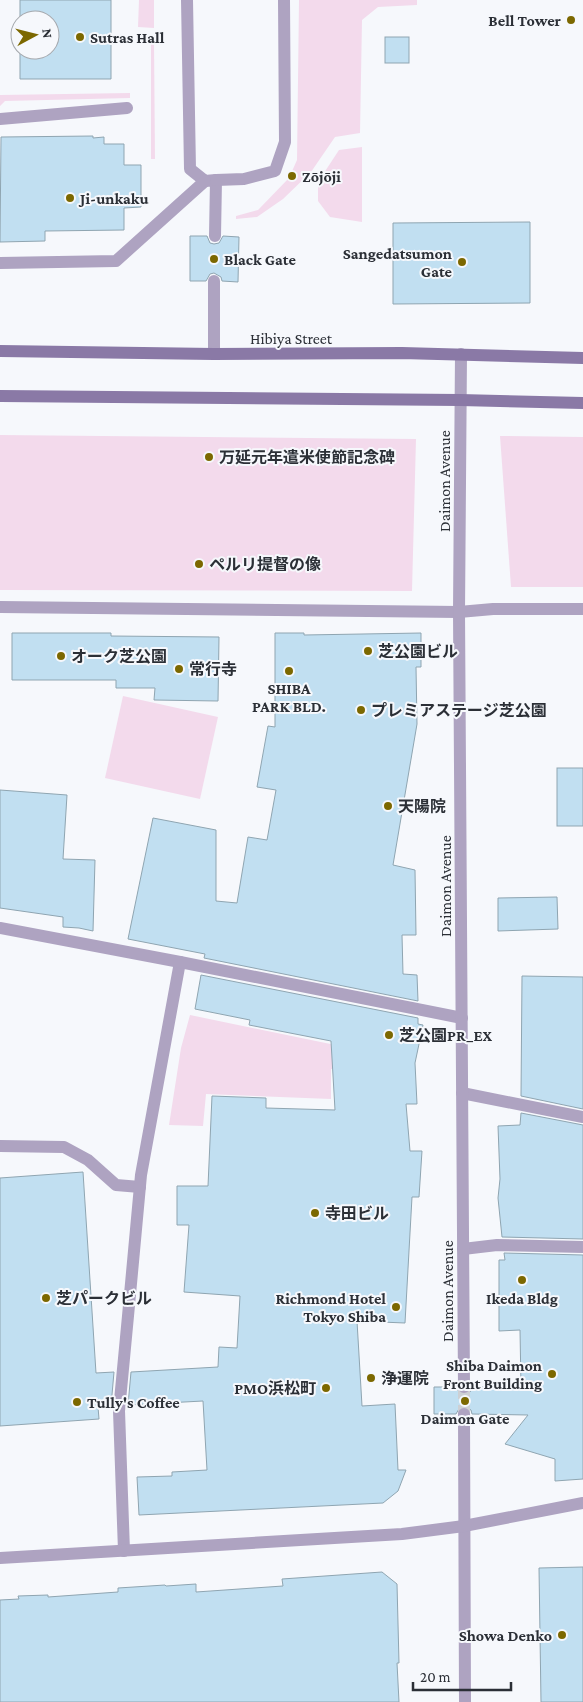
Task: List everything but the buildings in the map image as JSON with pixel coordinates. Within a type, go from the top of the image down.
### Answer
[{"type":"main road","name":"Hibiya Street","points":[[0,351],[214,354],[461,354],[583,358]]},
{"type":"main road","points":[[0,396],[460,400],[583,403]]},
{"type":"street","points":[[187,0],[190,169],[210,180],[244,179],[275,171],[285,142],[284,0]]},
{"type":"street","points":[[0,119],[127,108]]},
{"type":"street","points":[[210,180],[215,236]]},
{"type":"street","points":[[0,263],[116,260],[210,180]]},
{"type":"street","points":[[214,281],[214,354]]},
{"type":"street","name":"Daimon Avenue","points":[[461,354],[459,612],[464,1387]]},
{"type":"street","points":[[0,607],[459,612],[493,609],[583,609]]},
{"type":"street","points":[[0,928],[462,1018]]},
{"type":"street","points":[[124,1551],[119,1411],[140,1187],[180,962]]},
{"type":"street","points":[[462,1093],[583,1117]]},
{"type":"street","points":[[0,1146],[64,1147],[88,1160],[116,1184],[140,1187]]},
{"type":"street","points":[[463,1249],[497,1245],[583,1247]]},
{"type":"street","points":[[464,1414],[465,1702]]},
{"type":"street","points":[[0,1558],[402,1534],[464,1526],[583,1502]]},
{"type":"shaded area","points":[[139,0],[154,0],[154,28],[138,27]]},
{"type":"shaded area","points":[[299,0],[417,0],[417,5],[378,7],[362,20],[360,133],[335,137],[311,172],[283,199],[257,217],[236,219],[236,216],[258,210],[289,178],[297,160]]},
{"type":"shaded area","points":[[151,40],[154,41],[155,159],[151,159]]},
{"type":"shaded area","points":[[130,93],[130,98],[5,101],[0,106],[0,95]]},
{"type":"shaded area","points":[[362,147],[362,222],[330,217],[318,201],[318,182],[339,150]]},
{"type":"shaded area","points":[[0,435],[416,439],[412,591],[0,590]]},
{"type":"shaded area","points":[[500,436],[583,437],[583,587],[511,587]]},
{"type":"shaded area","points":[[123,696],[218,717],[200,799],[105,778]]},
{"type":"shaded area","points":[[190,1015],[345,1047],[367,1067],[331,1069],[331,1099],[206,1094],[203,1126],[169,1125],[181,1048]]},
{"type":"tunnel","points":[[464,1387],[464,1414]]},
{"type":"place","name":"Bell Tower","points":[[571,20]]},
{"type":"place","name":"Sutras Hall","points":[[80,37]]},
{"type":"place","name":"Zōjōji","points":[[292,176]]},
{"type":"place","name":"Ji-unkaku","points":[[70,198]]},
{"type":"place","name":"Black Gate","points":[[214,259]]},
{"type":"place","name":"Sangedatsumon Gate","points":[[462,262]]},
{"type":"place","name":"万延元年遣米使節記念碑","points":[[209,457]]},
{"type":"place","name":"ペルリ提督の像","points":[[199,564]]},
{"type":"place","name":"芝公園ビル","points":[[368,651]]},
{"type":"place","name":"オーク芝公園","points":[[61,656]]},
{"type":"place","name":"常行寺","points":[[179,669]]},
{"type":"place","name":"SHIBA PARK BLD.","points":[[289,671]]},
{"type":"place","name":"プレミアステージ芝公園","points":[[361,710]]},
{"type":"place","name":"天陽院","points":[[388,806]]},
{"type":"place","name":"芝公園PR_EX","points":[[389,1035]]},
{"type":"place","name":"寺田ビル","points":[[315,1213]]},
{"type":"place","name":"Ikeda Bldg","points":[[522,1280]]},
{"type":"place","name":"芝パークビル","points":[[46,1298]]},
{"type":"place","name":"Richmond Hotel Tokyo Shiba","points":[[396,1307]]},
{"type":"place","name":"Shiba Daimon Front Building","points":[[552,1374]]},
{"type":"place","name":"浄運院","points":[[371,1378]]},
{"type":"place","name":"PMO浜松町","points":[[326,1388]]},
{"type":"place","name":"Daimon Gate","points":[[465,1401]]},
{"type":"place","name":"Tully's Coffee","points":[[77,1402]]},
{"type":"place","name":"Showa Denko","points":[[562,1635]]}]
